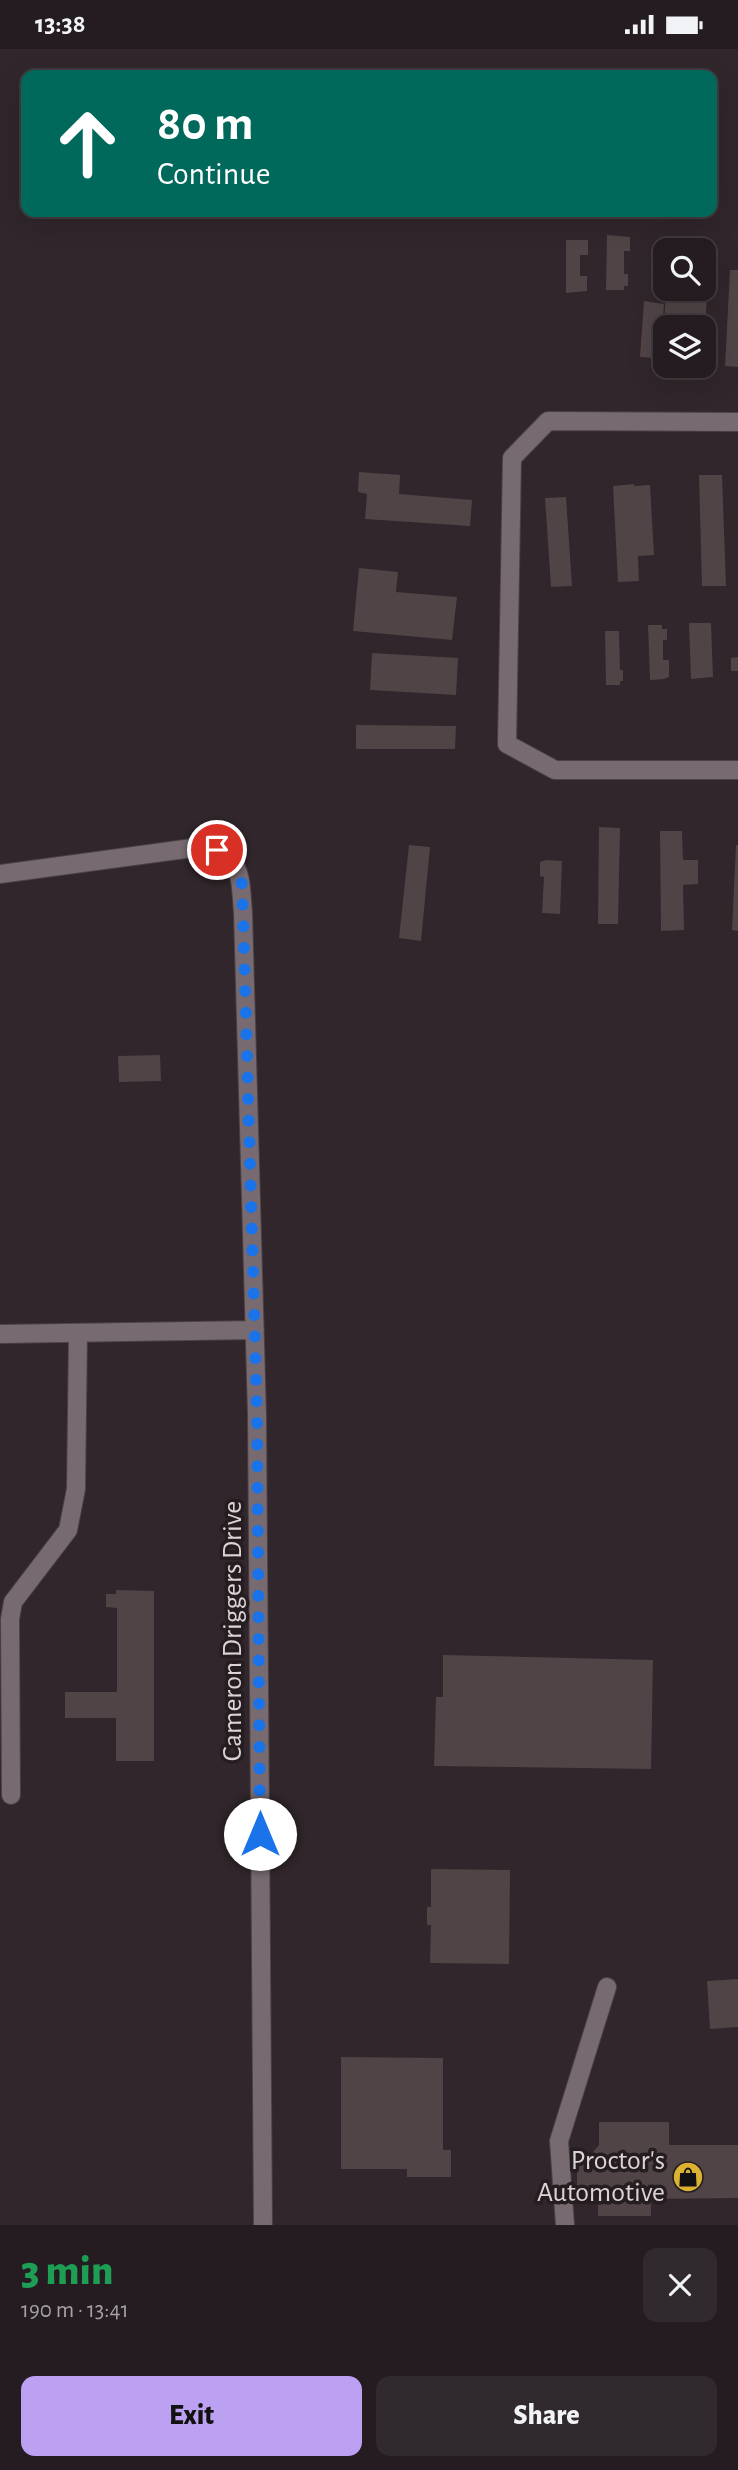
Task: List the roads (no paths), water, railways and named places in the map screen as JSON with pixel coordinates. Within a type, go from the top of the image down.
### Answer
[{"type":"street","points":[[738,422],[548,421],[513,458],[507,744],[555,770],[738,770]]},
{"type":"street","name":"Cameron Driggers Drive","points":[[0,874],[200,847],[217,850],[234,860],[240,876],[257,1415],[263,2225]]},
{"type":"street","points":[[0,1334],[255,1330]]},
{"type":"street","points":[[11,1795],[10,1619],[13,1602],[68,1530],[76,1489],[78,1333]]},
{"type":"street","points":[[565,2225],[559,2141],[607,1987]]},
{"type":"place","name":"Proctor's Automotive","points":[[688,2177]]}]
